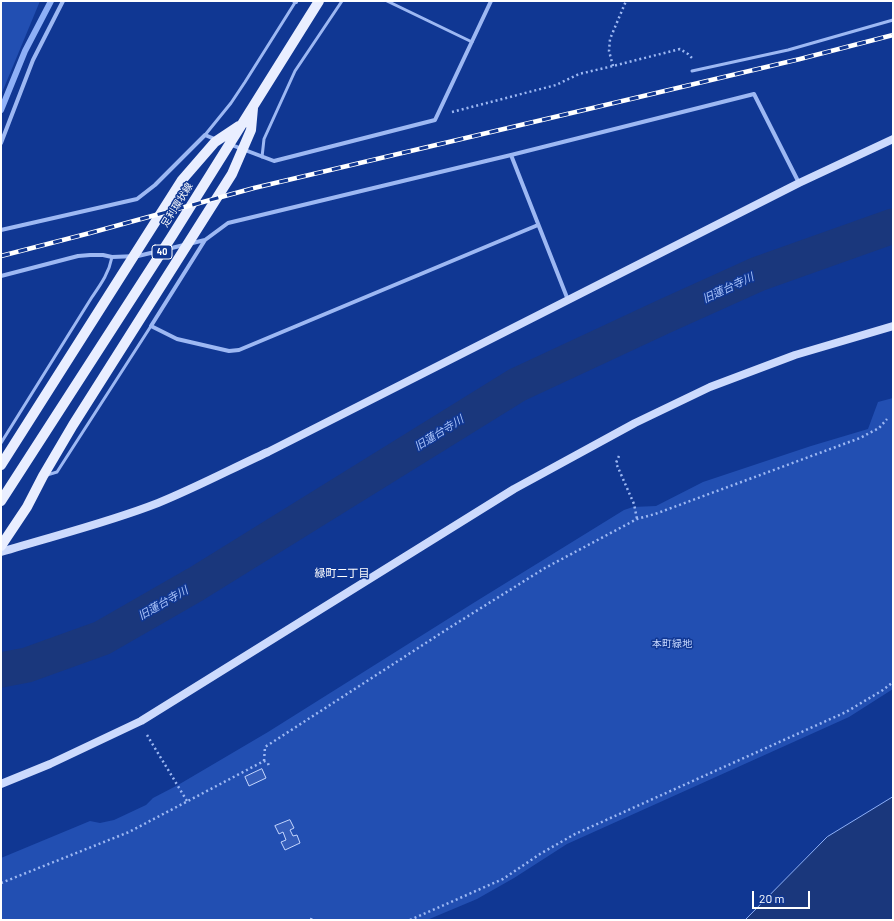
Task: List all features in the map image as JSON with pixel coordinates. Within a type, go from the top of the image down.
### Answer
[{"type":"main road","name":"足利環状線","points":[[1,501],[172,236],[319,1]]},
{"type":"main road","points":[[1,546],[27,507],[43,476],[73,425],[232,174],[251,130],[254,104]]},
{"type":"main road","points":[[1,464],[182,180],[215,142],[242,124]]},
{"type":"street","points":[[1,143],[33,60],[63,1]]},
{"type":"street","points":[[1,230],[137,199],[155,185],[205,135],[274,161],[435,120],[492,1]]},
{"type":"street","points":[[538,225],[239,350],[229,351],[177,339],[152,326],[205,240],[228,223],[511,155],[754,94],[799,183]]},
{"type":"street","points":[[1,552],[109,520],[157,503],[193,488],[268,452],[799,183],[893,139]]},
{"type":"street","points":[[511,155],[568,300]]},
{"type":"street","points":[[1,276],[78,256],[138,256],[205,240]]},
{"type":"street","points":[[1,784],[50,764],[141,721],[514,489],[635,423],[710,387],[795,354],[893,326]]},
{"type":"lane","points":[[205,135],[242,87],[295,1]]},
{"type":"lane","points":[[262,157],[264,139],[295,71],[342,1]]},
{"type":"lane","points":[[387,1],[472,42]]},
{"type":"lane","points":[[692,71],[788,50],[893,20]]},
{"type":"lane","points":[[1,443],[105,278],[110,267],[112,257]]},
{"type":"lane","points":[[43,476],[57,472],[152,326]]},
{"type":"path","points":[[613,66],[609,51],[610,39],[626,1]]},
{"type":"path","points":[[452,112],[556,85],[578,74],[680,49],[688,54],[702,69]]},
{"type":"path","points":[[264,761],[265,747],[545,568],[637,519],[655,514],[860,438],[879,428],[887,419]]},
{"type":"path","points":[[619,456],[616,463],[634,504],[637,519]]},
{"type":"path","points":[[410,920],[503,879],[540,854],[575,834],[846,712],[883,690],[893,682]]},
{"type":"path","points":[[147,735],[187,801]]},
{"type":"path","points":[[264,761],[268,762],[269,767]]},
{"type":"path","points":[[1,883],[129,832],[264,761]]},
{"type":"path","points":[[311,920],[312,915]]},
{"type":"green space","points":[[1,1],[40,1],[1,95]]},
{"type":"green space","name":"本町緑地","points":[[893,398],[893,689],[849,717],[567,844],[514,878],[477,899],[427,920],[1,920],[1,858],[90,821],[100,823],[114,820],[146,805],[153,798],[268,732],[624,510],[633,507],[656,506],[703,482],[811,446],[868,429],[878,402]]},
{"type":"shaded area","points":[[893,797],[893,920],[745,920],[827,837]]},
{"type":"building","points":[[262,769],[266,778],[249,786],[245,777]]},
{"type":"building","points":[[290,820],[294,828],[290,830],[293,836],[297,835],[300,843],[285,850],[281,842],[286,840],[283,832],[279,834],[275,826]]},
{"type":"waterway","points":[[1,110],[25,51],[51,1]]},
{"type":"waterway","name":"旧蓮台寺川","points":[[1,670],[27,665],[102,638],[196,584],[517,385],[758,274],[893,226]]},
{"type":"railway","points":[[1,256],[254,188],[800,59],[893,35]]},
{"type":"district","name":"緑町二丁目","points":[[342,573]]}]
